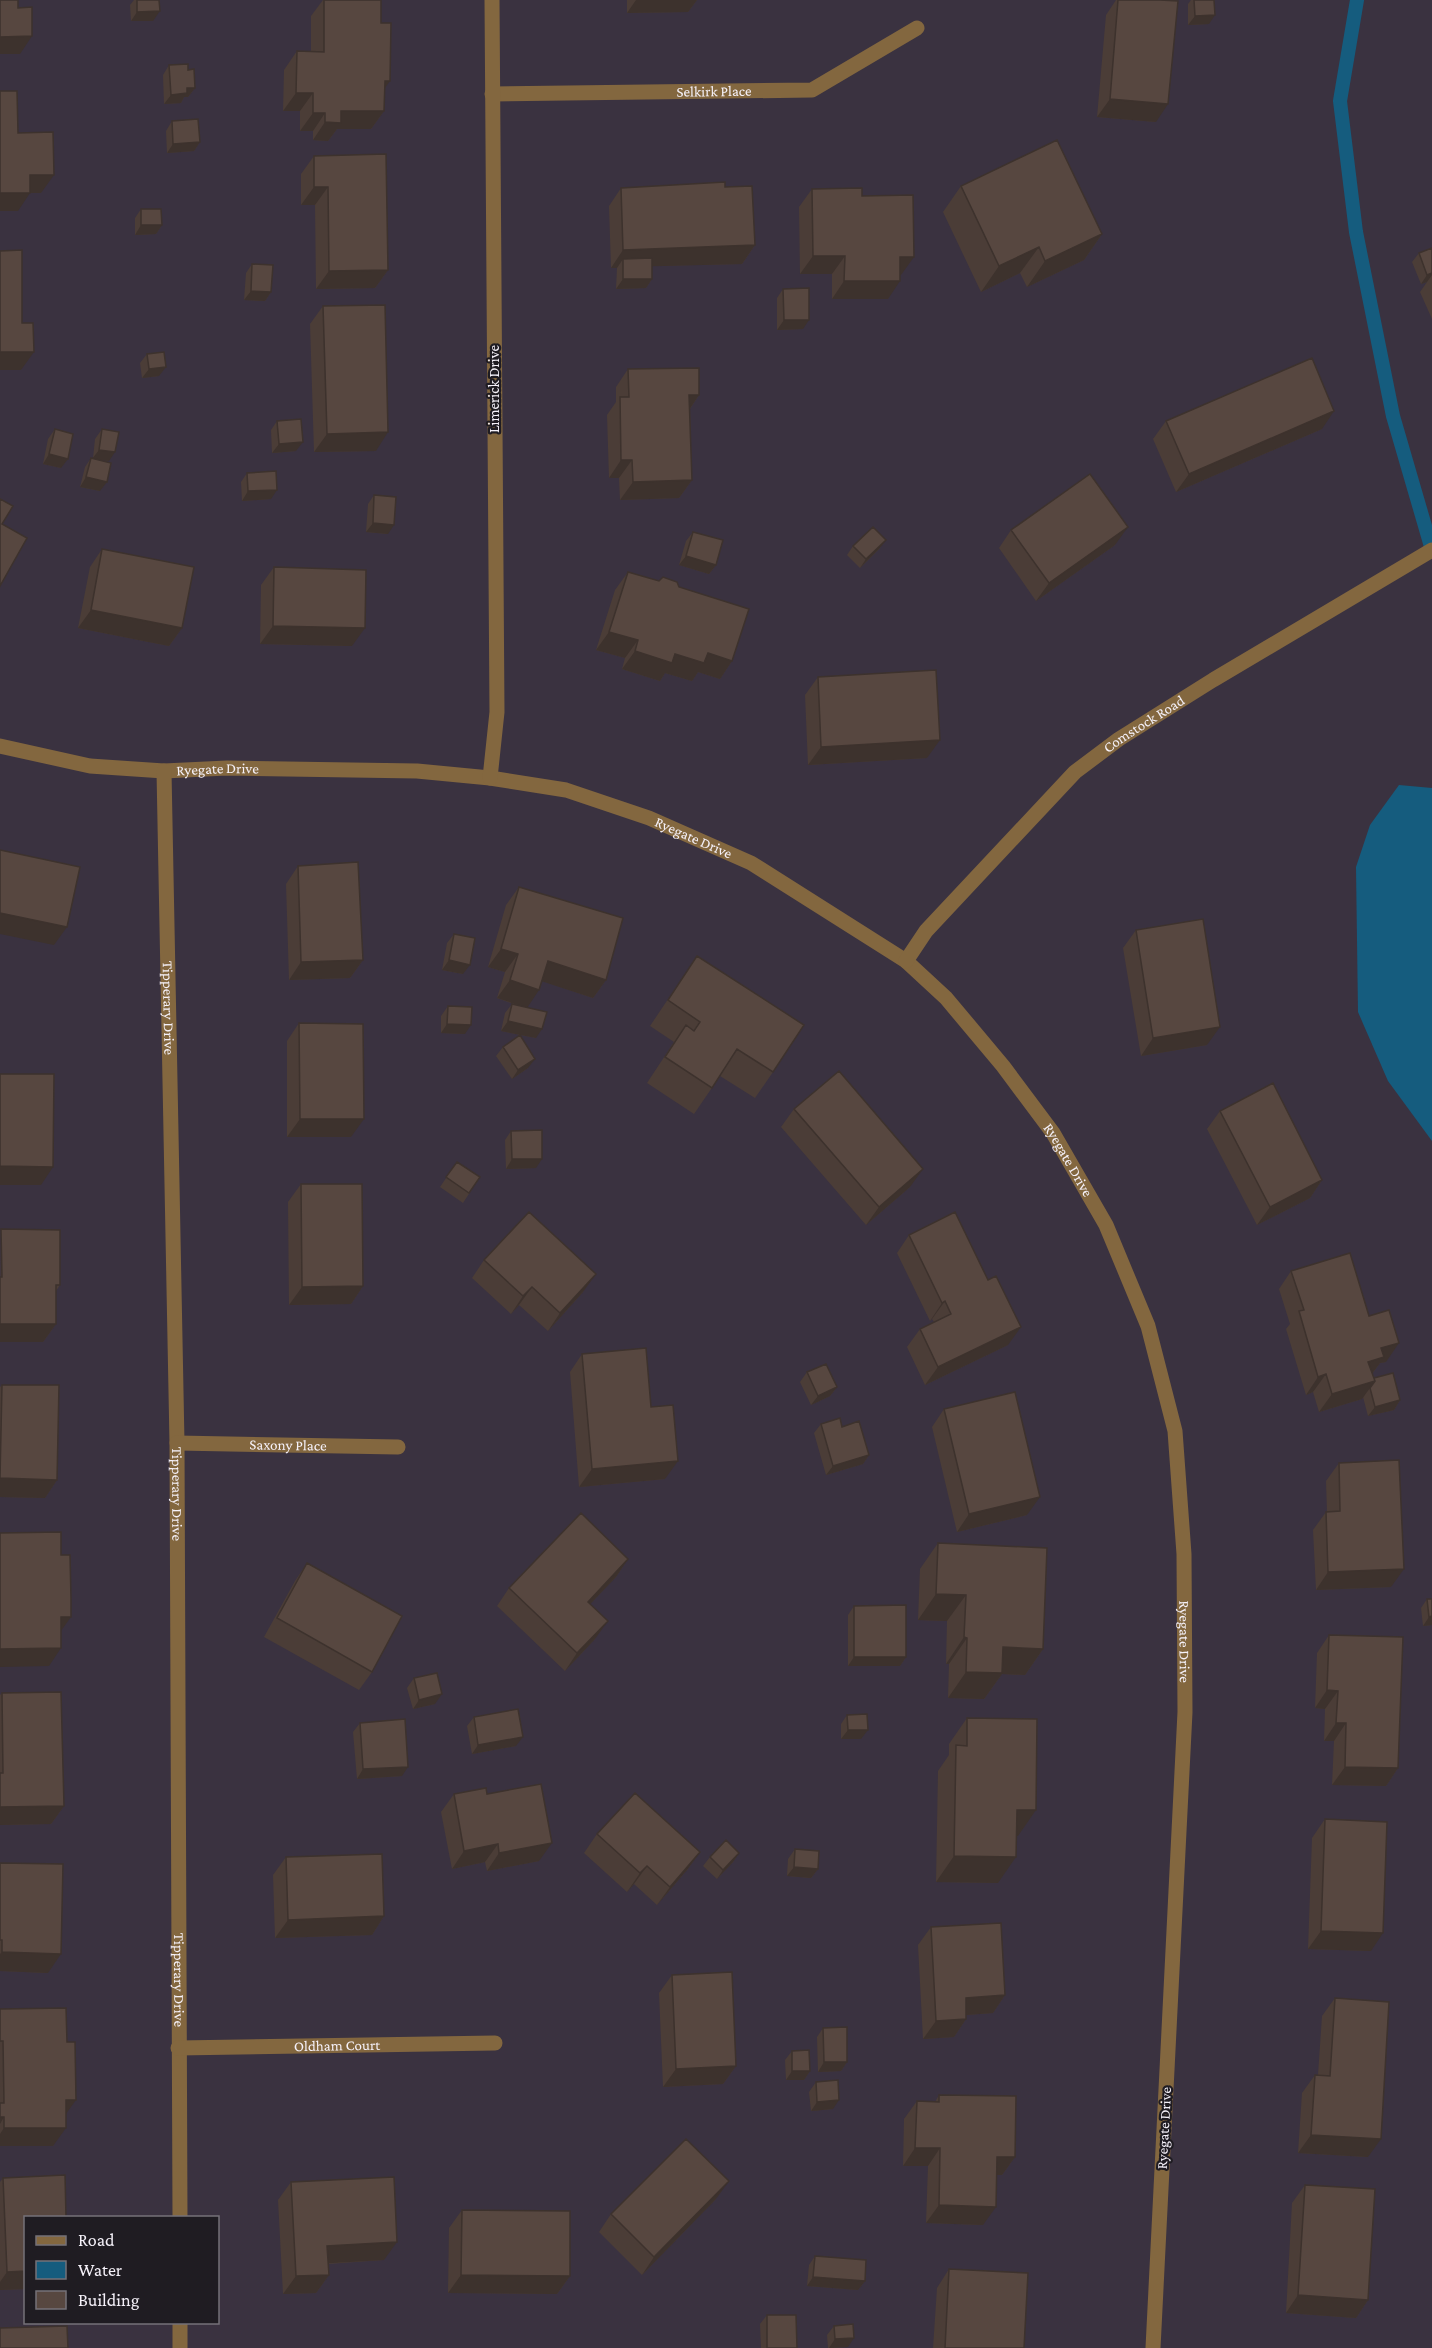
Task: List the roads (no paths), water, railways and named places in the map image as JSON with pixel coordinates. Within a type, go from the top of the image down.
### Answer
[{"type":"street","name":"Limerick Drive","points":[[490,778],[497,712],[492,0]]},
{"type":"street","name":"Selkirk Place","points":[[492,94],[812,90],[917,27]]},
{"type":"street","name":"Comstock Road","points":[[906,961],[926,931],[1075,772],[1119,739],[1213,680],[1432,550]]},
{"type":"street","name":"Ryegate Drive","points":[[0,746],[90,766],[164,771],[227,768],[417,771],[490,778],[566,790],[649,818],[751,863],[906,961],[946,998],[1003,1066],[1059,1144],[1106,1226],[1148,1326],[1175,1431],[1184,1554],[1185,1712],[1153,2348]]},
{"type":"street","name":"Tipperary Drive","points":[[164,771],[177,1443],[180,2216]]},
{"type":"street","name":"Saxony Place","points":[[177,1443],[398,1447]]},
{"type":"street","name":"Oldham Court","points":[[178,2048],[495,2043]]},
{"type":"street","points":[[180,2324],[180,2348]]},
{"type":"water","points":[[1399,785],[1432,788],[1432,1141],[1388,1081],[1358,1012],[1356,867],[1370,825]]},
{"type":"waterway","points":[[1357,0],[1340,101],[1356,232],[1393,416],[1432,550]]}]
